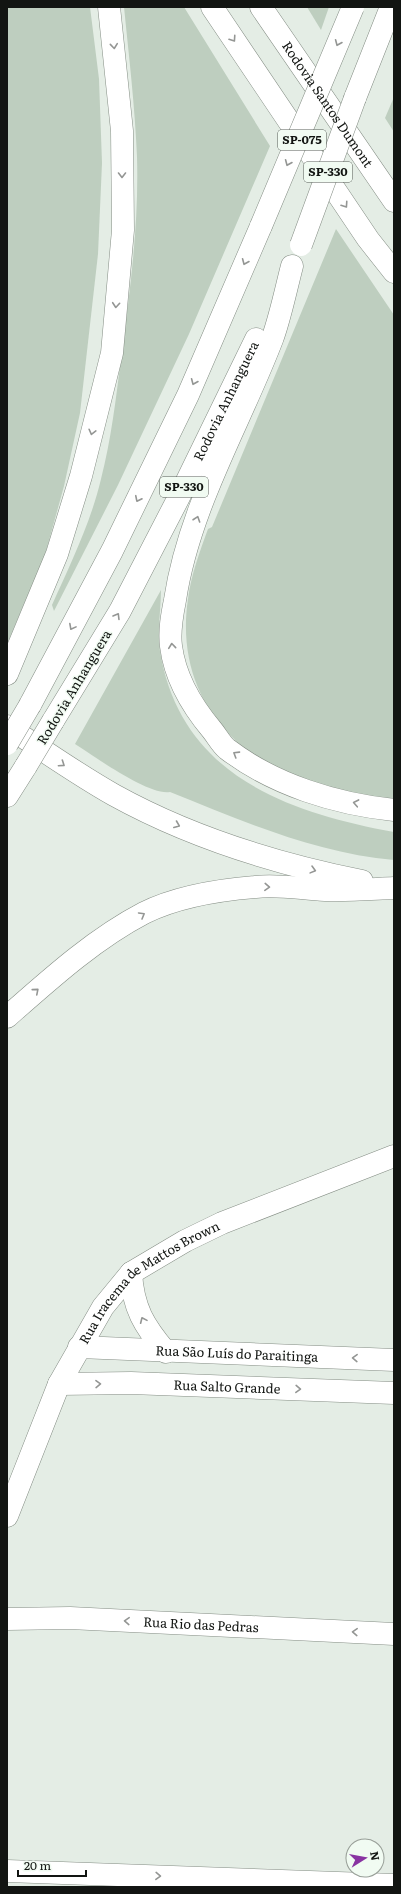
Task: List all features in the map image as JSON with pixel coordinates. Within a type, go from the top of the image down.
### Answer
[{"type":"main road","points":[[7,674],[57,554],[81,476],[112,353],[123,230],[122,131],[110,7]]},
{"type":"main road","name":"SP-075","points":[[212,7],[368,239],[394,272]]},
{"type":"main road","name":"Rodovia Santos Dumont","points":[[261,7],[394,201]]},
{"type":"main road","name":"SP-330","points":[[7,744],[30,705],[112,551],[188,395],[353,7]]},
{"type":"main road","name":"Rodovia Anhanguera","points":[[7,796],[120,612],[183,490],[292,266],[391,7]]},
{"type":"main road","points":[[358,90],[394,27]]},
{"type":"main road","points":[[368,239],[394,287]]},
{"type":"main road","points":[[292,266],[273,336],[213,475],[179,569],[171,622],[171,644],[175,666],[183,689],[196,710],[226,748],[266,772],[322,796],[394,810]]},
{"type":"main road","points":[[7,726],[68,767],[114,795],[154,815],[234,847],[272,859],[335,876],[394,888]]},
{"type":"main road","points":[[7,1017],[57,972],[101,941],[144,913],[177,900],[209,892],[257,886],[327,890],[394,888]]},
{"type":"main road","name":"Rua Iracema de Mattos Brown","points":[[7,1516],[59,1384],[103,1307],[131,1273],[185,1241],[222,1223],[394,1156]]},
{"type":"main road","points":[[131,1273],[134,1297],[140,1315],[147,1330],[166,1352]]},
{"type":"main road","name":"Rua São Luís do Paraitinga","points":[[79,1347],[166,1352],[394,1360]]},
{"type":"main road","name":"Rua Salto Grande","points":[[59,1384],[131,1383],[394,1393]]},
{"type":"main road","name":"Rua Rio das Pedras","points":[[7,1619],[70,1618],[394,1634]]},
{"type":"main road","points":[[7,1871],[394,1885]]},
{"type":"green space","points":[[7,7],[90,7],[99,79],[102,163],[98,254],[80,413],[64,486],[45,555],[7,644]]},
{"type":"green space","points":[[124,7],[184,7],[270,146],[189,334],[118,485],[54,611],[52,605],[86,527],[97,495],[105,464],[115,404],[131,283],[137,207],[137,157]]},
{"type":"green space","points":[[307,7],[329,7],[321,30]]},
{"type":"green space","points":[[394,97],[394,132],[385,118]]},
{"type":"green space","points":[[336,229],[394,315],[394,804],[317,786],[294,777],[247,752],[220,725],[209,709],[193,675],[186,638],[189,590],[196,563],[208,529],[212,527]]},
{"type":"green space","points":[[161,590],[159,644],[171,693],[190,728],[214,757],[244,780],[277,798],[314,813],[353,824],[394,832],[394,860],[365,856],[308,843],[224,814],[170,792],[161,792],[149,788],[108,766],[75,744]]}]
